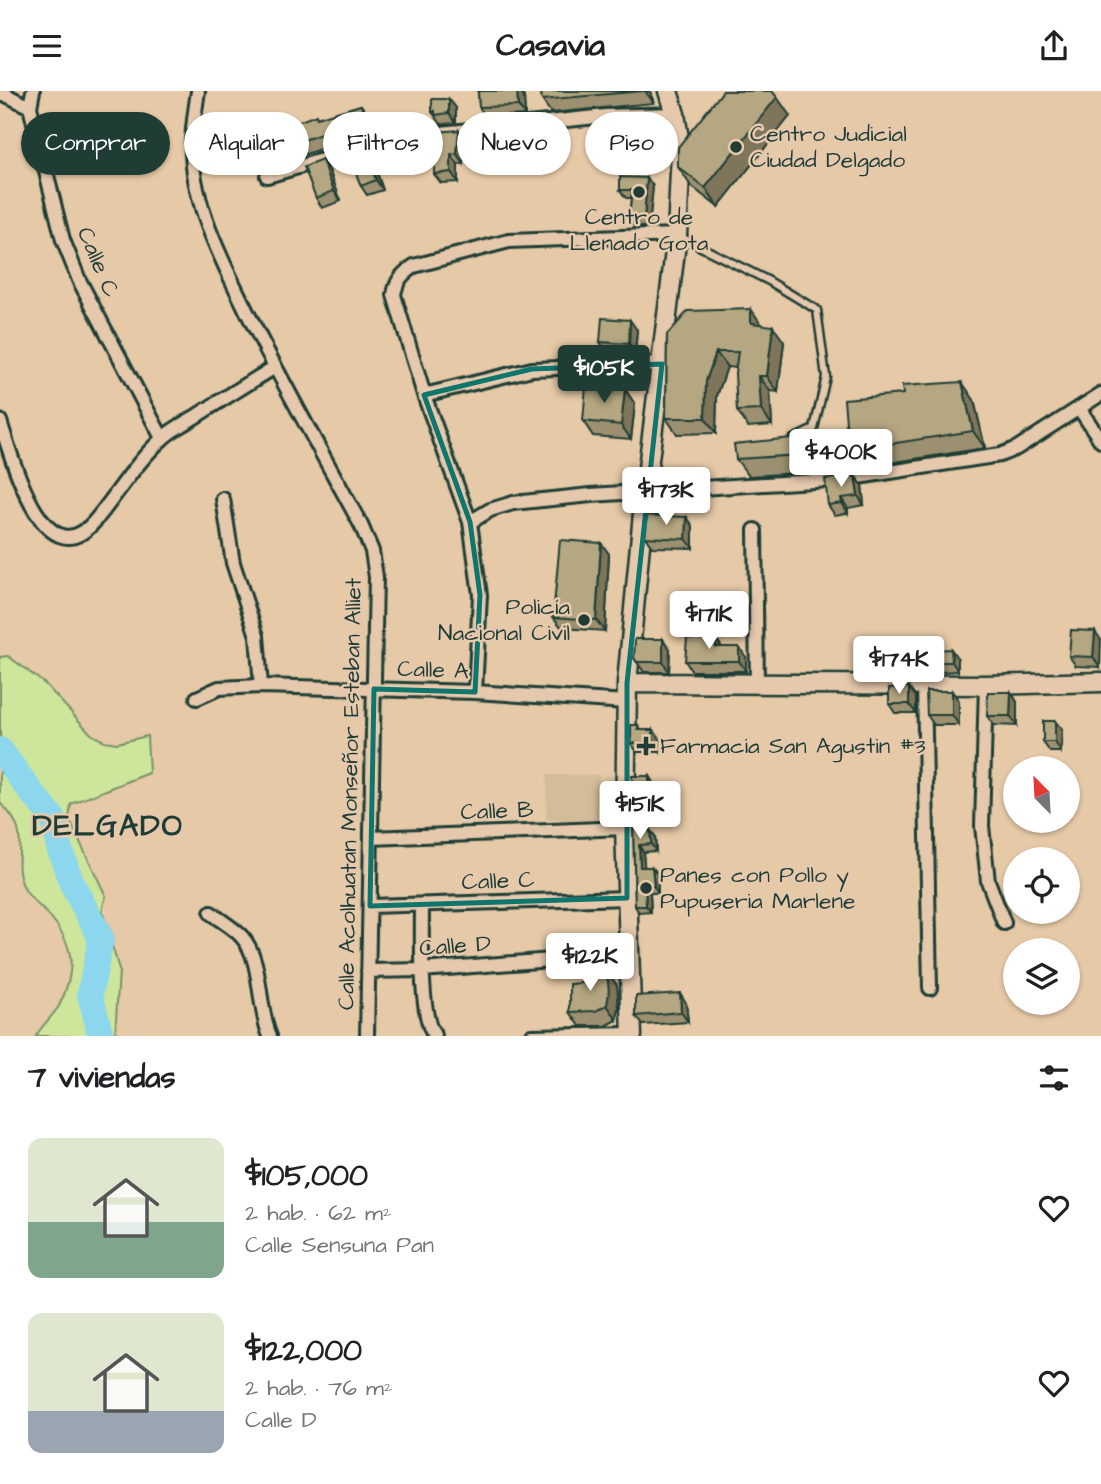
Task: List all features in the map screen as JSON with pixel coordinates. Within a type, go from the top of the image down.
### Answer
[{"type":"main road","points":[[668,91],[674,112]]},
{"type":"main road","points":[[632,1035],[625,828],[627,683],[646,492],[677,235],[681,151],[678,132]]},
{"type":"main road","points":[[627,683],[986,685],[1101,682]]},
{"type":"street","name":"Calle C","points":[[33,91],[30,107],[63,240],[79,280],[162,438]]},
{"type":"street","name":"Calle Acolhuatan Monseñor Esteban Alliet","points":[[198,91],[192,156],[214,245],[275,367],[361,525],[372,551],[376,577],[367,1036]]},
{"type":"street","points":[[0,95],[6,95],[30,107]]},
{"type":"street","points":[[267,176],[402,137],[585,118]]},
{"type":"street","points":[[475,692],[480,595],[470,522],[424,395],[394,295],[396,283],[414,266],[509,241],[677,235]]},
{"type":"street","points":[[424,395],[531,369],[662,364]]},
{"type":"street","points":[[0,421],[18,478],[34,512],[57,533],[70,537],[82,532],[94,522],[117,488],[162,438],[275,367]]},
{"type":"street","points":[[470,522],[490,510],[513,503],[591,495],[845,479],[1000,456],[1101,394]]},
{"type":"street","points":[[1079,408],[1101,441]]},
{"type":"street","points":[[223,499],[233,562],[257,636],[261,686]]},
{"type":"street","points":[[755,530],[757,683]]},
{"type":"street","points":[[924,684],[930,988]]},
{"type":"street","points":[[986,685],[982,825],[988,881],[1003,920]]},
{"type":"street","name":"Calle A","points":[[197,698],[219,688],[261,686],[475,692],[627,702]]},
{"type":"street","name":"Calle B","points":[[371,838],[625,828]]},
{"type":"street","name":"Calle C","points":[[370,906],[627,898]]},
{"type":"street","points":[[422,904],[422,970],[429,1027],[434,1036]]},
{"type":"street","points":[[211,913],[243,937],[254,957],[264,1023],[270,1036]]},
{"type":"street","name":"Calle D","points":[[369,971],[422,970],[629,954]]},
{"type":"street","points":[[531,1036],[632,1035]]},
{"type":"lane","points":[[677,235],[769,281],[817,310],[826,377],[814,429],[782,445]]},
{"type":"highlighted area","points":[[662,364],[627,683],[627,898],[370,906],[374,689],[475,692],[480,595],[470,522],[424,395],[532,369]]},
{"type":"shaded area","points":[[547,775],[599,775],[598,821],[546,820]]},
{"type":"green space","points":[[8,656],[45,684],[92,735],[117,743],[147,736],[149,773],[71,804],[69,819],[106,896],[102,910],[119,970],[115,1036],[36,1036],[59,1006],[68,983],[71,961],[61,931],[24,888],[20,876],[17,825],[0,803],[0,657]]},
{"type":"building","points":[[478,91],[517,91],[518,106],[479,107]]},
{"type":"building","points":[[541,91],[643,91],[542,100]]},
{"type":"building","points":[[723,91],[772,91],[777,97],[705,188],[678,167],[678,147]]},
{"type":"building","points":[[432,99],[449,99],[449,113],[432,112]]},
{"type":"building","points":[[361,105],[363,112],[337,112]]},
{"type":"building","points":[[316,115],[317,118],[323,116],[323,133],[309,138],[309,118]]},
{"type":"building","points":[[457,130],[457,154],[451,155],[451,172],[443,173],[443,131]]},
{"type":"building","points":[[322,160],[323,175],[328,175],[334,191],[316,198],[307,175],[309,165]]},
{"type":"building","points":[[357,175],[374,175],[376,180],[361,186]]},
{"type":"building","points":[[620,177],[647,178],[644,219],[629,219],[632,190],[620,190]]},
{"type":"building","points":[[751,309],[751,323],[773,326],[767,376],[759,376],[761,410],[737,411],[735,373],[738,352],[716,352],[706,381],[705,418],[666,418],[667,335],[688,311]]},
{"type":"building","points":[[602,318],[630,320],[629,344],[600,342]]},
{"type":"building","points":[[962,382],[973,431],[832,453],[736,459],[734,444],[847,435],[844,399],[903,394],[902,386]]},
{"type":"building","points":[[586,386],[625,389],[621,425],[583,421]]},
{"type":"building","points":[[855,476],[858,496],[841,498],[842,503],[828,505],[825,479]]},
{"type":"building","points":[[647,515],[687,517],[686,539],[645,537]]},
{"type":"building","points":[[560,540],[601,543],[596,620],[553,617]]},
{"type":"building","points":[[1071,630],[1095,631],[1093,657],[1069,656]]},
{"type":"building","points":[[687,638],[716,639],[716,647],[739,647],[739,661],[685,661]]},
{"type":"building","points":[[635,639],[663,639],[663,662],[637,662],[634,658]]},
{"type":"building","points":[[951,649],[952,662],[934,662],[934,650]]},
{"type":"building","points":[[909,687],[909,704],[889,704],[889,688]]},
{"type":"building","points":[[926,691],[952,691],[952,715],[927,715]]},
{"type":"building","points":[[988,692],[1011,692],[1010,716],[987,716]]},
{"type":"building","points":[[1043,721],[1055,721],[1055,742],[1043,742]]},
{"type":"building","points":[[631,725],[638,725],[638,730],[653,730],[653,742],[631,743]]},
{"type":"building","points":[[632,776],[649,776],[649,787],[644,787],[643,830],[650,830],[651,844],[639,845],[640,867],[652,867],[654,886],[645,887],[646,906],[635,906]]},
{"type":"building","points":[[607,971],[607,1005],[596,1011],[570,1012],[570,984],[582,983],[581,973]]},
{"type":"building","points":[[680,993],[681,1012],[636,1016],[636,996]]},
{"type":"waterway","points":[[0,750],[53,818],[59,847],[72,884],[101,938],[90,994],[101,1036]]},
{"type":"place","name":"Centro Judicial Ciudad Delgado","points":[[736,147]]},
{"type":"place","name":"Centro de Llenado Gota","points":[[639,192]]},
{"type":"place","name":"Policía Nacional Civil","points":[[584,620]]},
{"type":"place","name":"Farmacia San Agustin #3","points":[[646,746]]},
{"type":"place","name":"Panes con Pollo y Pupuseria Marlene","points":[[646,888]]},
{"type":"district","name":"DELGADO","points":[[108,826]]}]
